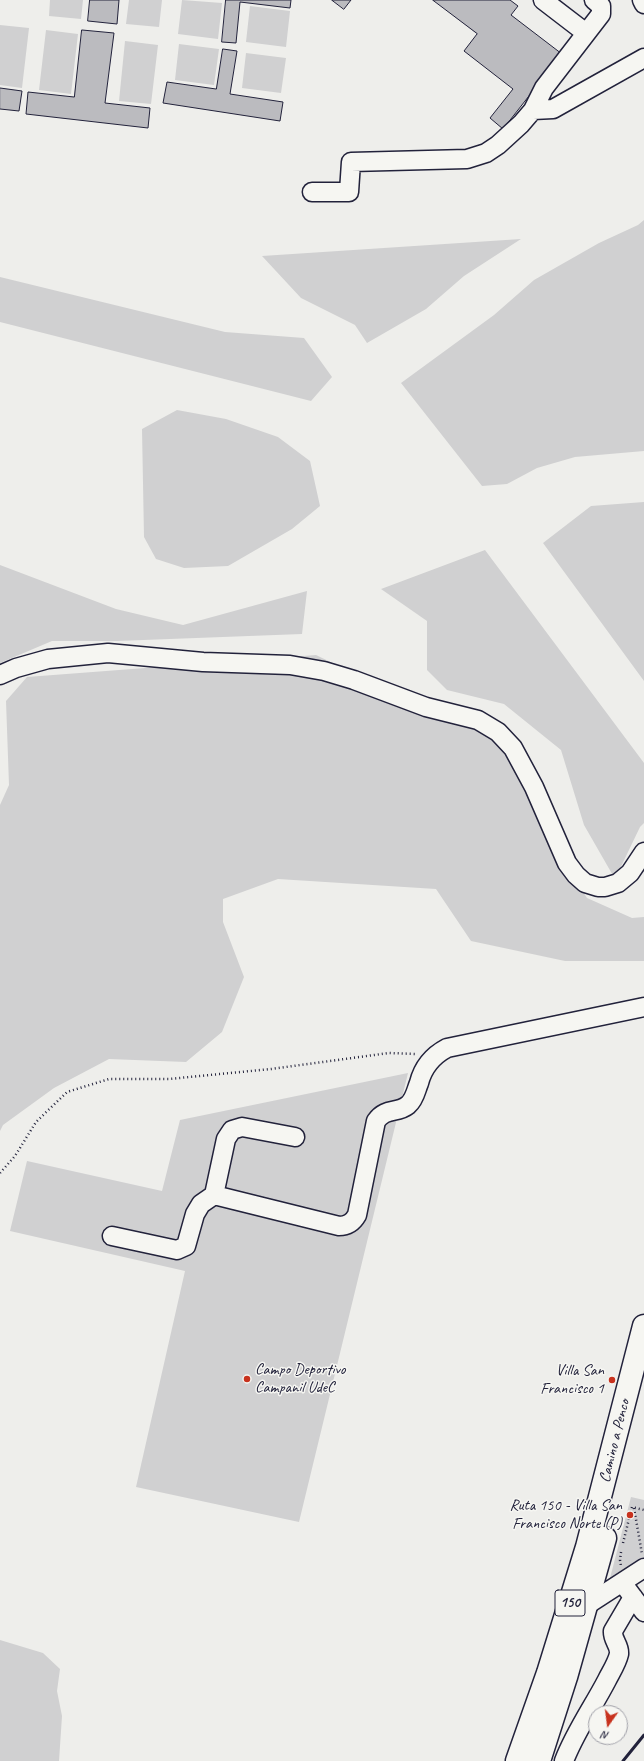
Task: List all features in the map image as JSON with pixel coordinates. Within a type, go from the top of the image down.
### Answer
[{"type":"highway","name":"Camino a Penco","points":[[517,1761],[548,1673],[587,1547],[644,1326]]},
{"type":"highway","name":"Camino a Penco","points":[[539,1761],[586,1605],[644,1385]]},
{"type":"street","points":[[543,0],[586,34]]},
{"type":"street","points":[[312,192],[349,192],[351,162],[467,159],[486,153],[504,140],[533,110],[544,88],[601,14],[601,6],[594,0]]},
{"type":"street","points":[[642,0],[644,4]]},
{"type":"street","points":[[533,110],[554,109],[644,58]]},
{"type":"street","points":[[0,675],[16,668],[48,659],[108,653],[202,662],[290,665],[324,671],[354,680],[426,707],[478,720],[498,732],[513,748],[534,787],[566,864],[585,883],[605,888],[618,883],[630,873],[644,852]]},
{"type":"street","points":[[214,1195],[340,1226],[350,1223],[357,1215],[376,1121],[382,1114],[408,1104],[415,1095],[425,1067],[436,1054],[447,1048],[644,1007]]},
{"type":"street","points":[[112,1236],[177,1250],[186,1246],[195,1214],[201,1204],[214,1195],[226,1139],[229,1133],[235,1128],[242,1127],[295,1137]]},
{"type":"street","points":[[586,1605],[623,1576],[643,1564]]},
{"type":"street","points":[[623,1576],[633,1597],[644,1612]]},
{"type":"street","points":[[564,1761],[577,1731],[594,1704],[618,1658],[619,1648],[613,1637],[613,1631],[633,1597]]},
{"type":"path","points":[[0,1173],[15,1156],[36,1122],[67,1092],[109,1079],[169,1079],[271,1069],[389,1054],[436,1054]]},
{"type":"path","points":[[623,1576],[620,1556],[632,1507],[634,1508]]},
{"type":"path","points":[[634,1508],[644,1510]]},
{"type":"path","points":[[634,1508],[643,1564]]},
{"type":"shaded area","points":[[50,0],[83,0],[81,19],[49,16]]},
{"type":"shaded area","points":[[129,0],[162,0],[159,27],[126,24]]},
{"type":"shaded area","points":[[182,0],[222,3],[218,39],[178,34]]},
{"type":"shaded area","points":[[250,6],[290,11],[286,47],[246,42]]},
{"type":"shaded area","points":[[0,25],[29,28],[22,88],[0,85]]},
{"type":"shaded area","points":[[46,30],[78,34],[71,94],[39,90]]},
{"type":"shaded area","points":[[125,41],[158,45],[151,104],[119,101]]},
{"type":"shaded area","points":[[179,44],[219,49],[214,85],[175,80]]},
{"type":"shaded area","points":[[246,53],[286,58],[281,93],[242,88]]},
{"type":"shaded area","points":[[644,220],[644,451],[575,457],[537,468],[507,484],[482,486],[401,383],[494,315],[534,280],[599,243],[638,225]]},
{"type":"shaded area","points":[[521,239],[464,276],[426,309],[367,343],[355,325],[301,298],[262,256]]},
{"type":"shaded area","points":[[0,277],[225,332],[304,338],[332,377],[311,401],[0,322]]},
{"type":"shaded area","points":[[177,410],[226,419],[278,437],[310,461],[320,506],[292,529],[228,566],[184,568],[156,559],[144,537],[142,429]]},
{"type":"shaded area","points":[[644,502],[644,681],[543,543],[591,506]]},
{"type":"shaded area","points":[[485,550],[644,763],[644,823],[640,827],[615,879],[584,825],[561,750],[504,704],[447,690],[427,670],[427,621],[381,589]]},
{"type":"shaded area","points":[[0,565],[116,609],[183,625],[307,591],[302,634],[117,641],[52,641],[0,663]]},
{"type":"shaded area","points":[[316,655],[411,701],[494,727],[555,848],[587,898],[632,918],[644,917],[644,961],[565,961],[471,941],[436,889],[278,879],[223,899],[223,922],[244,977],[222,1032],[186,1062],[109,1059],[54,1088],[3,1125],[0,1131],[0,805],[9,785],[6,701],[27,677]]},
{"type":"shaded area","name":"Campo Deportivo Campanil UdeC","points":[[408,1073],[299,1522],[136,1487],[185,1271],[10,1231],[27,1161],[162,1191],[180,1120]]},
{"type":"shaded area","points":[[631,1497],[644,1500],[644,1562],[609,1582]]},
{"type":"shaded area","points":[[0,1640],[43,1653],[60,1669],[57,1691],[62,1716],[59,1761],[0,1761]]},
{"type":"building","points":[[90,0],[119,0],[117,24],[88,21]]},
{"type":"building","points":[[226,0],[291,0],[290,8],[240,2],[236,43],[222,42]]},
{"type":"building","points":[[332,0],[351,0],[344,9]]},
{"type":"building","points":[[433,0],[510,0],[518,6],[511,15],[562,54],[503,129],[490,118],[513,89],[464,51],[477,34]]},
{"type":"building","points":[[82,30],[114,33],[105,103],[150,108],[148,128],[26,114],[28,92],[74,97]]},
{"type":"building","points":[[223,49],[237,51],[230,94],[283,102],[280,121],[163,103],[167,82],[216,89]]},
{"type":"building","points":[[0,88],[22,91],[19,111],[0,109]]},
{"type":"railway","points":[[623,1761],[644,1735]]},
{"type":"place","name":"Campo Deportivo Campanil UdeC","points":[[247,1379]]},
{"type":"place","name":"Villa San Francisco 1","points":[[612,1380]]},
{"type":"place","name":"Ruta 150 - Villa San Francisco Norte (P)","points":[[630,1515]]}]
